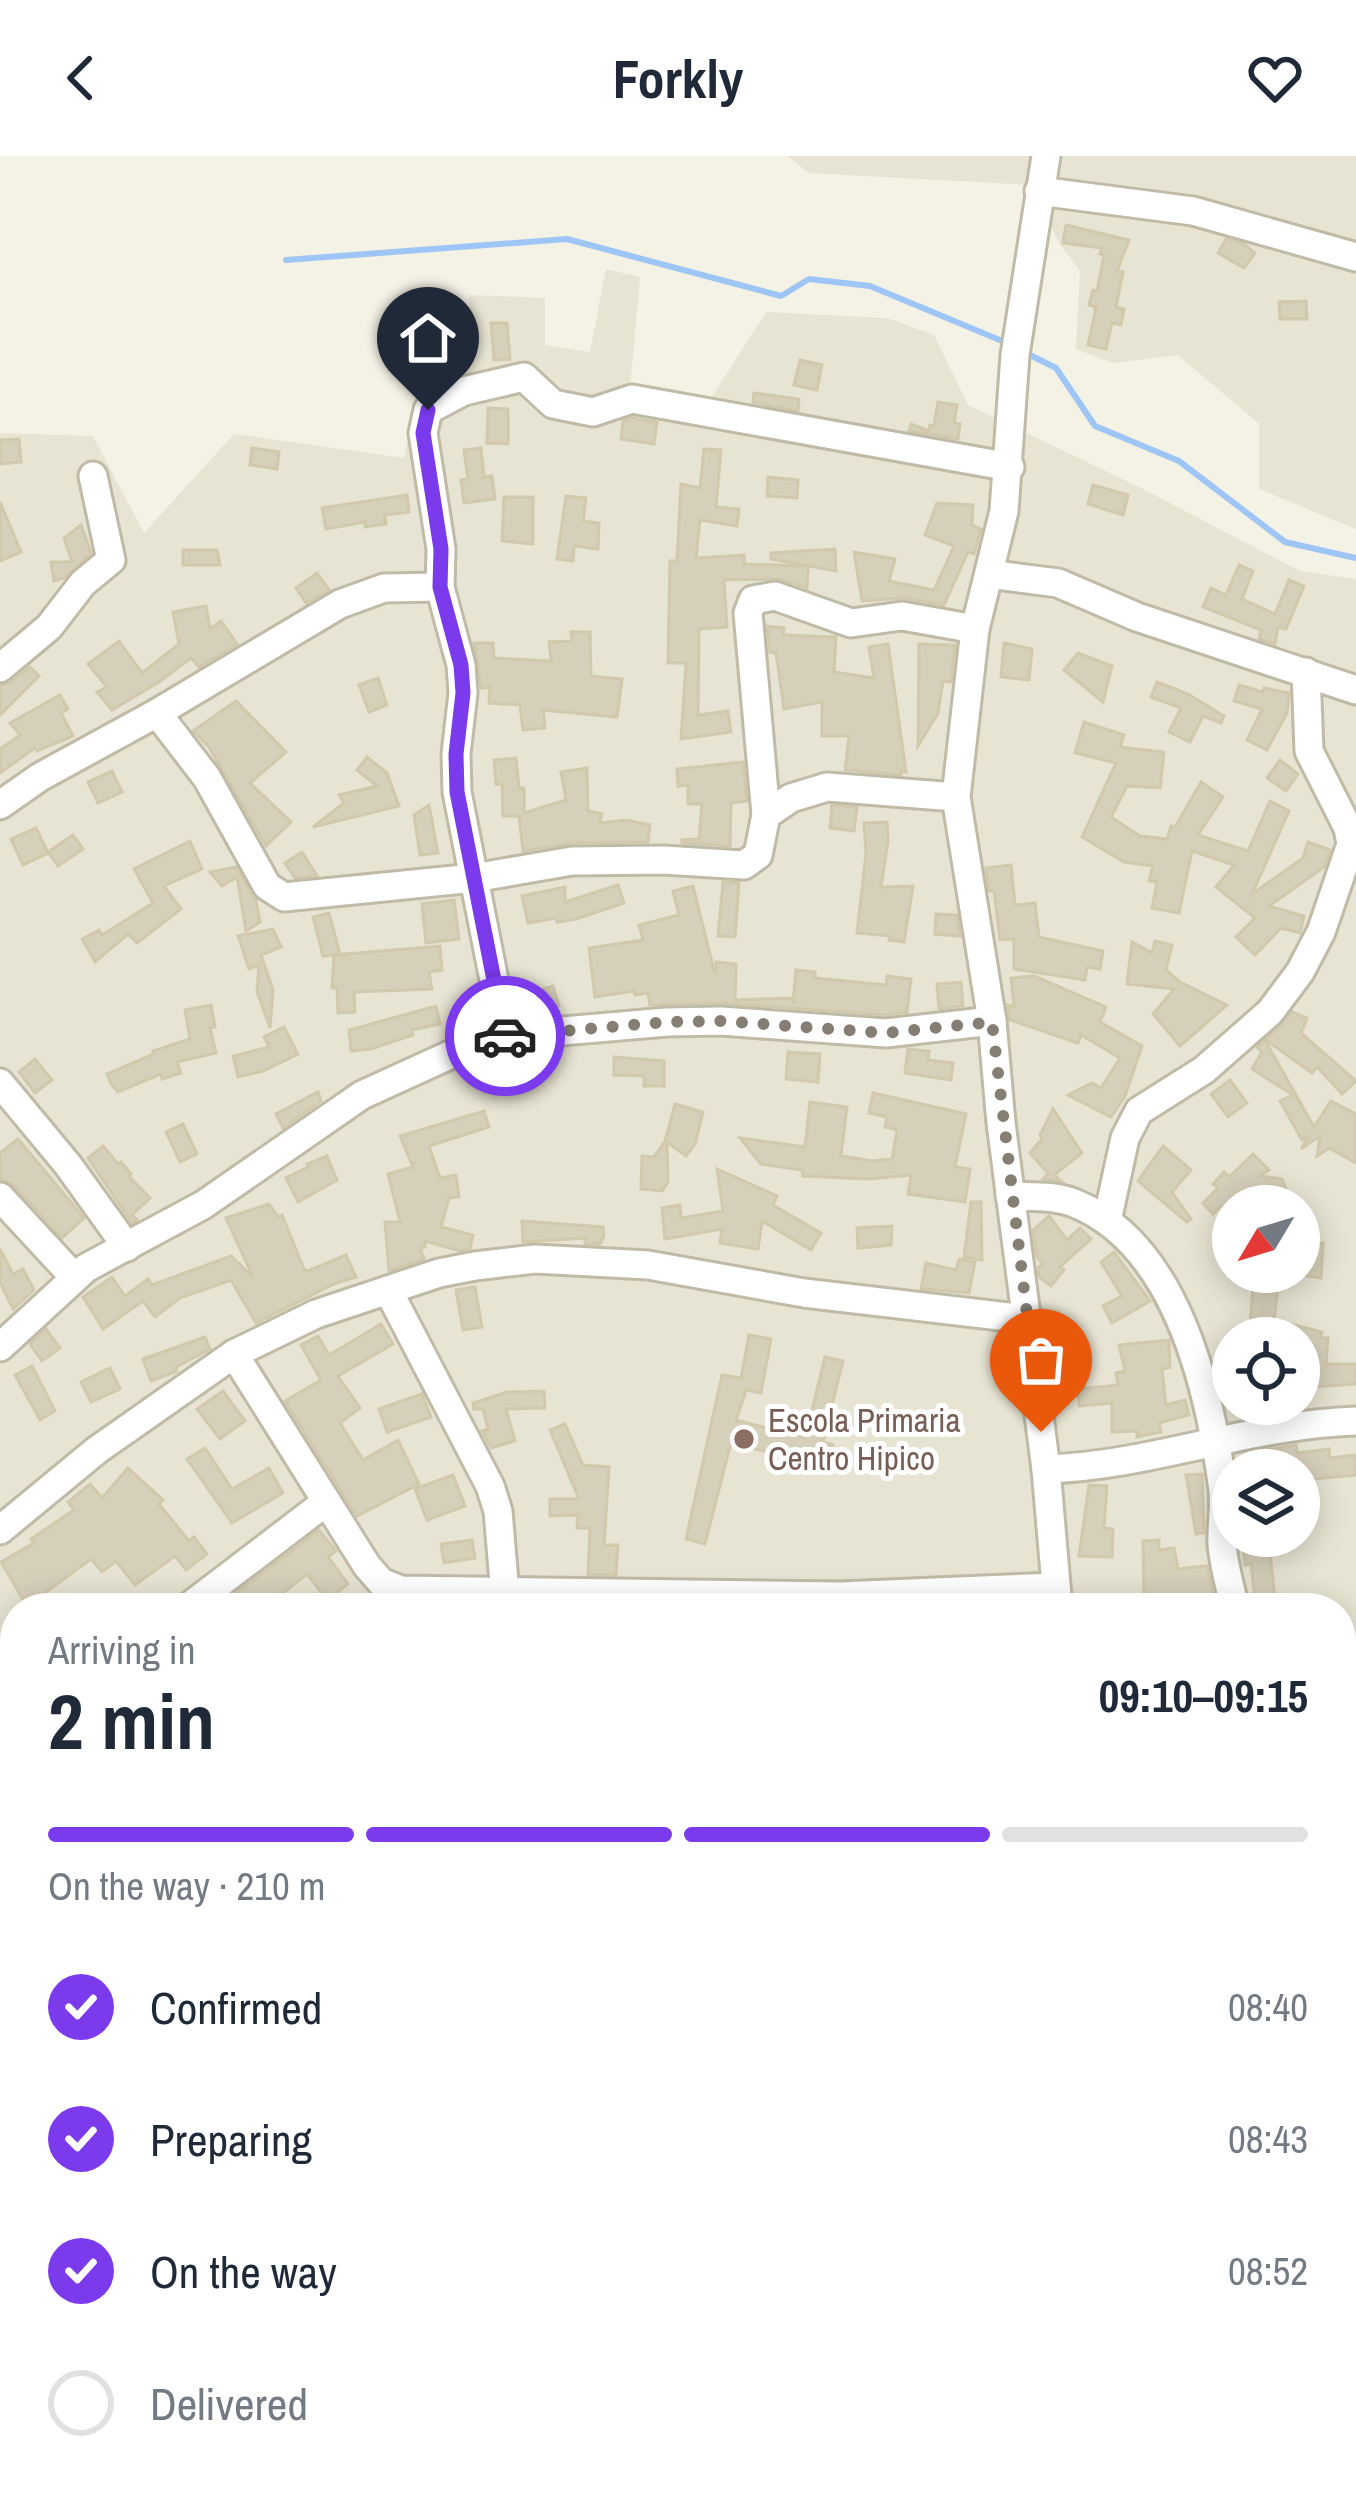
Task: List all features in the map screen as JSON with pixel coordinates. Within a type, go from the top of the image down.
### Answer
[{"type":"street","points":[[1046,156],[1017,345],[1004,511],[975,629],[956,797],[992,1022],[1046,1469],[1056,1593]]},
{"type":"street","points":[[1039,191],[1193,211],[1356,257]]},
{"type":"street","points":[[505,1036],[457,792],[461,665],[440,587],[441,549],[423,433],[428,410],[437,401],[464,391],[524,377],[554,404],[593,412],[632,399],[1010,467]]},
{"type":"street","points":[[0,668],[49,627],[83,583],[111,560],[94,476]]},
{"type":"street","points":[[988,574],[1058,584],[1137,617],[1356,690]]},
{"type":"street","points":[[0,805],[340,604],[384,588],[440,587]]},
{"type":"street","points":[[157,713],[207,778],[275,895],[474,878],[572,862],[744,865],[758,855],[766,814],[748,613],[753,600],[776,596],[851,623],[902,616],[975,629]]},
{"type":"street","points":[[1107,1221],[1125,1138],[1139,1111],[1204,1070],[1270,1012],[1322,932],[1351,844],[1348,828],[1310,751],[1306,672]]},
{"type":"street","points":[[766,814],[790,798],[826,787],[956,797]]},
{"type":"street","points":[[0,1347],[74,1277],[203,1205],[387,1081],[476,1043],[505,1036],[667,1022],[886,1033],[992,1022]]},
{"type":"street","points":[[0,1083],[127,1247]]},
{"type":"street","points":[[1010,1196],[1073,1202],[1107,1221],[1138,1250],[1173,1301],[1185,1328],[1214,1442],[1223,1494],[1222,1543],[1232,1593]]},
{"type":"street","points":[[0,1197],[74,1277]]},
{"type":"street","points":[[0,1530],[97,1450],[234,1354],[316,1314],[475,1266],[535,1259],[607,1261],[804,1293],[1025,1319]]},
{"type":"street","points":[[388,1289],[490,1486],[498,1511],[505,1593]]},
{"type":"street","points":[[234,1354],[381,1582],[401,1590],[479,1593]]},
{"type":"street","points":[[1046,1469],[1111,1464],[1275,1428],[1356,1421]]},
{"type":"street","points":[[207,1593],[326,1502]]},
{"type":"shaded area","points":[[788,156],[1356,156],[1356,529],[1259,489],[1259,424],[1178,355],[1113,363],[1076,349],[1080,271],[1059,243],[1031,185],[809,173]]},
{"type":"shaded area","points":[[606,269],[640,277],[630,389],[706,406],[766,312],[887,318],[934,335],[968,405],[1300,571],[1356,579],[1356,1593],[0,1593],[0,433],[93,436],[144,533],[234,434],[404,458],[425,358],[473,351],[469,295],[545,298],[545,345],[590,352]]},
{"type":"building","points":[[1066,225],[1129,240],[1117,271],[1123,272],[1116,307],[1124,309],[1121,325],[1112,323],[1106,349],[1088,345],[1096,307],[1089,305],[1093,290],[1097,291],[1102,248],[1063,243]]},
{"type":"building","points":[[1226,239],[1255,253],[1244,268],[1218,253]]},
{"type":"building","points":[[1306,301],[1307,319],[1280,319],[1279,302]]},
{"type":"building","points":[[491,323],[507,323],[510,359],[494,360]]},
{"type":"building","points":[[800,360],[822,365],[817,390],[794,385]]},
{"type":"building","points":[[754,393],[799,399],[798,411],[753,402]]},
{"type":"building","points":[[938,402],[957,405],[958,439],[909,431],[911,424],[929,431],[934,426]]},
{"type":"building","points":[[488,408],[508,409],[508,444],[487,443]]},
{"type":"building","points":[[623,421],[657,422],[654,444],[621,439]]},
{"type":"building","points":[[19,439],[21,462],[0,464],[0,440]]},
{"type":"building","points":[[252,448],[279,452],[277,469],[250,465]]},
{"type":"building","points":[[481,448],[484,477],[492,476],[495,499],[464,503],[461,480],[468,479],[464,450]]},
{"type":"building","points":[[704,449],[721,450],[716,507],[739,509],[737,526],[700,520],[696,558],[744,555],[744,564],[808,566],[807,588],[780,579],[724,580],[727,627],[699,629],[698,715],[728,711],[731,732],[681,739],[686,663],[668,663],[670,561],[677,561],[681,484],[700,488]]},
{"type":"building","points":[[768,477],[798,480],[797,498],[767,496]]},
{"type":"building","points":[[1093,485],[1128,495],[1123,515],[1088,504]]},
{"type":"building","points":[[407,495],[409,512],[385,515],[386,524],[365,527],[365,522],[326,529],[322,508]]},
{"type":"building","points":[[566,496],[586,498],[583,521],[599,523],[598,549],[574,546],[573,561],[557,559]]},
{"type":"building","points":[[504,497],[533,497],[533,544],[502,541]]},
{"type":"building","points":[[0,502],[21,552],[0,561]]},
{"type":"building","points":[[937,503],[973,505],[972,525],[981,529],[974,554],[968,552],[944,605],[904,598],[862,601],[854,552],[895,559],[889,581],[934,590],[954,546],[925,535]]},
{"type":"building","points":[[81,525],[91,553],[64,578],[54,581],[51,562],[72,562],[64,538]]},
{"type":"building","points":[[835,549],[836,571],[771,559],[771,553]]},
{"type":"building","points":[[183,550],[217,550],[220,565],[183,565]]},
{"type":"building","points":[[1239,565],[1253,571],[1242,599],[1275,614],[1289,580],[1304,586],[1286,629],[1278,627],[1275,644],[1259,639],[1261,630],[1203,607],[1211,588],[1226,595]]},
{"type":"building","points":[[317,573],[329,590],[306,603],[296,588]]},
{"type":"building","points":[[206,606],[210,629],[221,621],[237,644],[199,667],[191,658],[112,710],[97,692],[107,687],[88,664],[119,641],[142,673],[179,644],[173,612]]},
{"type":"building","points":[[767,626],[784,628],[783,635],[836,637],[834,672],[874,678],[869,647],[888,644],[906,772],[845,770],[849,736],[822,736],[822,702],[784,709]]},
{"type":"building","points":[[571,632],[590,632],[591,676],[622,679],[617,717],[543,710],[545,728],[523,730],[520,705],[489,703],[490,687],[481,688],[474,643],[493,643],[494,658],[551,661],[549,642],[572,641]]},
{"type":"building","points":[[1004,643],[1032,649],[1029,680],[1001,677]]},
{"type":"building","points":[[919,644],[955,645],[951,682],[943,681],[938,713],[918,746]]},
{"type":"building","points":[[1078,653],[1112,666],[1103,702],[1064,670]]},
{"type":"building","points":[[30,667],[39,676],[0,715],[0,686]]},
{"type":"building","points":[[378,678],[387,705],[369,712],[359,685]]},
{"type":"building","points":[[1157,682],[1224,716],[1221,723],[1203,716],[1190,742],[1169,732],[1181,708],[1151,697]]},
{"type":"building","points":[[1239,685],[1289,693],[1287,713],[1267,750],[1247,740],[1262,709],[1234,701]]},
{"type":"building","points":[[60,695],[68,709],[61,713],[73,736],[35,748],[0,773],[0,749],[20,735],[10,723]]},
{"type":"building","points":[[236,701],[286,752],[250,783],[291,822],[266,846],[209,747],[193,731]]},
{"type":"building","points":[[1084,722],[1124,735],[1120,747],[1164,752],[1160,788],[1127,786],[1111,817],[1140,836],[1167,839],[1201,782],[1223,797],[1198,835],[1248,851],[1270,801],[1289,811],[1252,894],[1303,858],[1308,842],[1330,850],[1324,867],[1269,906],[1304,916],[1300,933],[1281,928],[1255,955],[1236,937],[1255,918],[1216,887],[1234,865],[1192,851],[1179,913],[1152,908],[1157,882],[1149,881],[1153,866],[1124,862],[1082,837],[1116,763],[1075,753]]},
{"type":"building","points":[[367,757],[387,773],[399,806],[313,827],[344,803],[339,795],[377,786],[357,770]]},
{"type":"building","points":[[516,758],[524,813],[566,800],[561,772],[587,768],[588,811],[602,814],[600,823],[627,820],[650,825],[648,842],[572,843],[523,851],[519,816],[503,816],[502,784],[496,784],[494,760]]},
{"type":"building","points":[[1280,760],[1298,774],[1286,791],[1267,778]]},
{"type":"building","points":[[743,762],[747,801],[731,803],[730,846],[682,843],[699,839],[702,804],[688,804],[688,785],[678,786],[677,769]]},
{"type":"building","points":[[112,771],[122,792],[98,803],[88,782]]},
{"type":"building","points":[[429,805],[438,853],[420,855],[414,815]]},
{"type":"building","points":[[832,805],[857,807],[854,831],[830,828]]},
{"type":"building","points":[[887,822],[881,887],[913,886],[904,942],[857,933],[866,854],[864,823]]},
{"type":"building","points":[[36,828],[48,853],[23,865],[11,839]]},
{"type":"building","points":[[73,835],[83,849],[58,866],[48,852]]},
{"type":"building","points":[[190,841],[202,869],[164,886],[181,909],[137,943],[128,934],[95,962],[82,939],[99,930],[102,935],[153,903],[134,869]]},
{"type":"building","points":[[302,852],[317,876],[295,878],[285,863]]},
{"type":"building","points":[[1011,865],[1015,905],[1035,903],[1039,937],[1103,951],[1100,969],[1087,967],[1085,980],[1014,969],[1014,939],[1000,940],[986,868]]},
{"type":"building","points":[[236,867],[256,900],[260,922],[246,931],[237,877],[222,886],[210,872]]},
{"type":"building","points":[[723,882],[739,883],[735,937],[718,936]]},
{"type":"building","points":[[618,885],[624,903],[576,919],[528,923],[522,896],[565,887],[565,902]]},
{"type":"building","points":[[693,886],[715,974],[716,962],[736,964],[735,1000],[792,998],[793,1003],[796,970],[815,972],[815,978],[886,985],[887,976],[911,979],[907,1012],[886,1015],[721,1003],[650,1005],[648,993],[635,995],[634,991],[595,997],[589,948],[643,940],[639,925],[679,915],[673,891]]},
{"type":"building","points":[[454,900],[459,939],[426,943],[422,904]]},
{"type":"building","points":[[329,913],[340,954],[323,956],[313,917]]},
{"type":"building","points":[[936,914],[957,915],[960,936],[935,934]]},
{"type":"building","points":[[273,929],[281,947],[261,955],[273,990],[270,1028],[257,991],[259,965],[249,969],[238,936]]},
{"type":"building","points":[[1155,941],[1172,945],[1166,970],[1227,1005],[1180,1046],[1153,1014],[1174,989],[1127,984],[1132,942],[1152,953]]},
{"type":"building","points":[[440,946],[442,970],[429,972],[432,989],[354,992],[355,1012],[338,1013],[337,988],[332,988],[334,955]]},
{"type":"building","points":[[1034,976],[1106,1007],[1100,1022],[1142,1046],[1125,1096],[1111,1117],[1068,1095],[1092,1083],[1101,1088],[1120,1058],[1081,1035],[1078,1043],[1010,1020],[1008,1005],[1014,1006],[1011,978]]},
{"type":"building","points":[[961,982],[963,1006],[939,1009],[937,984]]},
{"type":"building","points":[[553,986],[559,1006],[527,1015],[522,996]]},
{"type":"building","points":[[211,1005],[216,1053],[177,1062],[181,1073],[162,1079],[161,1074],[118,1092],[111,1084],[107,1074],[190,1039],[185,1010]]},
{"type":"building","points":[[436,1006],[440,1024],[412,1030],[413,1035],[371,1049],[351,1051],[349,1030]]},
{"type":"building","points":[[1292,1012],[1307,1018],[1301,1033],[1356,1081],[1342,1094],[1317,1067],[1312,1073],[1266,1040]]},
{"type":"building","points":[[284,1027],[298,1054],[238,1077],[233,1056],[269,1047],[264,1037]]},
{"type":"building","points":[[1265,1040],[1314,1127],[1331,1101],[1356,1114],[1356,1163],[1329,1148],[1317,1156],[1320,1136],[1301,1149],[1309,1136],[1302,1140],[1280,1101],[1293,1095],[1252,1069],[1262,1052],[1257,1047]]},
{"type":"building","points":[[908,1049],[929,1051],[928,1060],[953,1063],[951,1080],[905,1073]]},
{"type":"building","points":[[788,1052],[820,1054],[818,1082],[786,1079]]},
{"type":"building","points":[[614,1057],[664,1061],[664,1086],[644,1086],[644,1076],[614,1075]]},
{"type":"building","points":[[35,1059],[52,1080],[35,1093],[19,1072]]},
{"type":"building","points":[[1230,1080],[1247,1103],[1228,1117],[1211,1094]]},
{"type":"building","points":[[318,1092],[321,1101],[283,1128],[276,1114]]},
{"type":"building","points":[[873,1093],[966,1114],[955,1167],[970,1169],[965,1202],[908,1194],[911,1175],[869,1179],[803,1176],[802,1170],[761,1164],[740,1138],[805,1147],[810,1102],[847,1107],[841,1156],[892,1159],[897,1130],[885,1127],[887,1117],[869,1113]]},
{"type":"building","points":[[675,1104],[703,1112],[695,1144],[686,1156],[667,1142],[668,1182],[662,1191],[641,1189],[642,1156],[654,1157],[665,1141]]},
{"type":"building","points":[[1053,1109],[1082,1153],[1054,1175],[1061,1181],[1043,1179],[1048,1173],[1030,1153],[1042,1139]]},
{"type":"building","points":[[484,1111],[489,1127],[429,1146],[440,1178],[456,1175],[459,1197],[449,1198],[441,1227],[473,1235],[470,1249],[460,1251],[425,1241],[420,1248],[424,1259],[389,1271],[385,1222],[400,1222],[388,1174],[413,1167],[400,1136]]},
{"type":"building","points":[[183,1124],[197,1154],[180,1162],[166,1132]]},
{"type":"building","points":[[18,1139],[84,1218],[62,1238],[13,1185],[0,1179],[0,1153]]},
{"type":"building","points":[[103,1146],[150,1198],[132,1215],[137,1220],[132,1223],[88,1158]]},
{"type":"building","points":[[1163,1146],[1191,1170],[1172,1192],[1191,1219],[1187,1222],[1138,1181]]},
{"type":"building","points":[[1253,1154],[1269,1170],[1260,1176],[1282,1179],[1284,1185],[1213,1184],[1224,1172],[1229,1177]]},
{"type":"building","points":[[327,1156],[337,1180],[298,1202],[286,1178]]},
{"type":"building","points":[[717,1169],[777,1196],[773,1205],[821,1233],[811,1250],[762,1221],[758,1249],[720,1243],[722,1229],[665,1239],[662,1208],[680,1205],[681,1218],[723,1211]]},
{"type":"building","points":[[971,1202],[981,1202],[982,1260],[964,1257]]},
{"type":"building","points":[[269,1204],[278,1217],[282,1215],[304,1269],[346,1255],[356,1277],[256,1323],[231,1280],[180,1298],[155,1317],[143,1301],[103,1329],[83,1297],[112,1277],[125,1296],[148,1279],[152,1285],[231,1256],[253,1277],[226,1218]]},
{"type":"building","points":[[1049,1216],[1067,1240],[1080,1228],[1091,1239],[1060,1267],[1064,1270],[1051,1286],[1039,1277],[1038,1268],[1043,1264],[1037,1257],[1033,1230]]},
{"type":"building","points":[[522,1221],[603,1227],[604,1236],[600,1244],[585,1244],[585,1238],[523,1242]]},
{"type":"building","points":[[892,1226],[891,1245],[858,1248],[857,1228]]},
{"type":"building","points":[[0,1249],[13,1274],[23,1269],[34,1290],[13,1309],[0,1282]]},
{"type":"building","points":[[1114,1252],[1150,1301],[1112,1323],[1103,1306],[1122,1296],[1101,1262]]},
{"type":"building","points":[[959,1259],[975,1262],[969,1293],[921,1289],[926,1263],[956,1270]]},
{"type":"building","points":[[475,1287],[482,1327],[463,1330],[456,1290]]},
{"type":"building","points":[[1252,1293],[1277,1293],[1274,1317],[1251,1317]]},
{"type":"building","points":[[381,1324],[393,1344],[338,1376],[360,1408],[340,1423],[363,1460],[398,1440],[419,1484],[357,1516],[285,1401],[321,1380],[301,1345],[318,1336],[329,1355]]},
{"type":"building","points":[[46,1329],[60,1348],[42,1361],[30,1344]]},
{"type":"building","points":[[1320,1332],[1321,1338],[1328,1338],[1326,1364],[1356,1364],[1356,1384],[1320,1387]]},
{"type":"building","points":[[749,1335],[771,1339],[761,1393],[746,1390],[736,1420],[805,1438],[825,1357],[843,1361],[823,1442],[833,1445],[828,1467],[731,1443],[705,1544],[686,1539],[722,1375],[741,1378]]},
{"type":"building","points":[[205,1337],[210,1349],[176,1367],[177,1371],[151,1381],[143,1359]]},
{"type":"building","points":[[1169,1340],[1170,1367],[1162,1369],[1166,1405],[1185,1400],[1189,1415],[1159,1423],[1161,1432],[1137,1437],[1137,1431],[1112,1432],[1112,1403],[1079,1406],[1078,1389],[1118,1385],[1116,1373],[1125,1371],[1119,1345]]},
{"type":"building","points":[[32,1366],[55,1411],[40,1420],[15,1375]]},
{"type":"building","points":[[110,1368],[120,1389],[91,1402],[81,1382]]},
{"type":"building","points":[[223,1391],[245,1421],[220,1439],[197,1409]]},
{"type":"building","points":[[544,1391],[545,1408],[506,1409],[515,1441],[491,1448],[482,1431],[488,1429],[483,1409],[474,1409],[473,1403],[507,1392]]},
{"type":"building","points":[[422,1394],[431,1417],[387,1432],[379,1409]]},
{"type":"building","points":[[565,1424],[583,1465],[609,1467],[604,1545],[618,1545],[616,1575],[588,1575],[590,1528],[577,1528],[578,1515],[550,1516],[550,1499],[579,1499],[550,1430]]},
{"type":"building","points":[[205,1448],[232,1489],[269,1468],[283,1493],[232,1523],[187,1459]]},
{"type":"building","points":[[1329,1449],[1330,1458],[1356,1455],[1356,1475],[1320,1478],[1320,1450]]},
{"type":"building","points":[[128,1468],[163,1500],[159,1504],[189,1541],[194,1537],[207,1554],[186,1570],[175,1556],[135,1585],[116,1561],[102,1572],[91,1559],[45,1593],[19,1593],[1,1562],[34,1543],[31,1539],[74,1510],[68,1502],[90,1484],[102,1498]]},
{"type":"building","points":[[1202,1474],[1204,1533],[1196,1534],[1186,1475]]},
{"type":"building","points":[[453,1475],[465,1506],[427,1520],[415,1489]]},
{"type":"building","points":[[1089,1485],[1107,1486],[1104,1528],[1113,1529],[1112,1557],[1079,1556]]},
{"type":"building","points":[[319,1530],[336,1551],[328,1557],[348,1584],[336,1593],[322,1593],[307,1574],[283,1593],[237,1593]]},
{"type":"building","points":[[472,1540],[475,1558],[444,1563],[441,1544]]},
{"type":"building","points":[[1159,1540],[1159,1550],[1174,1548],[1178,1569],[1207,1566],[1213,1593],[1144,1593],[1143,1541]]},
{"type":"building","points":[[1244,1557],[1270,1557],[1274,1593],[1254,1593],[1251,1564],[1245,1565]]},
{"type":"waterway","points":[[286,260],[567,239],[781,296],[809,279],[870,286],[1007,343]]},
{"type":"waterway","points":[[1024,352],[1056,368],[1095,426],[1179,461],[1285,542],[1356,558]]},
{"type":"way so far","points":[[505,1036],[667,1022],[721,1021],[886,1033],[992,1022],[1041,1432]]},
{"type":"place","name":"Escola Primaria Centro Hipico","points":[[744,1439]]},
{"type":"route","points":[[428,410],[423,433],[441,549],[440,587],[461,665],[457,792],[505,1036]]}]
